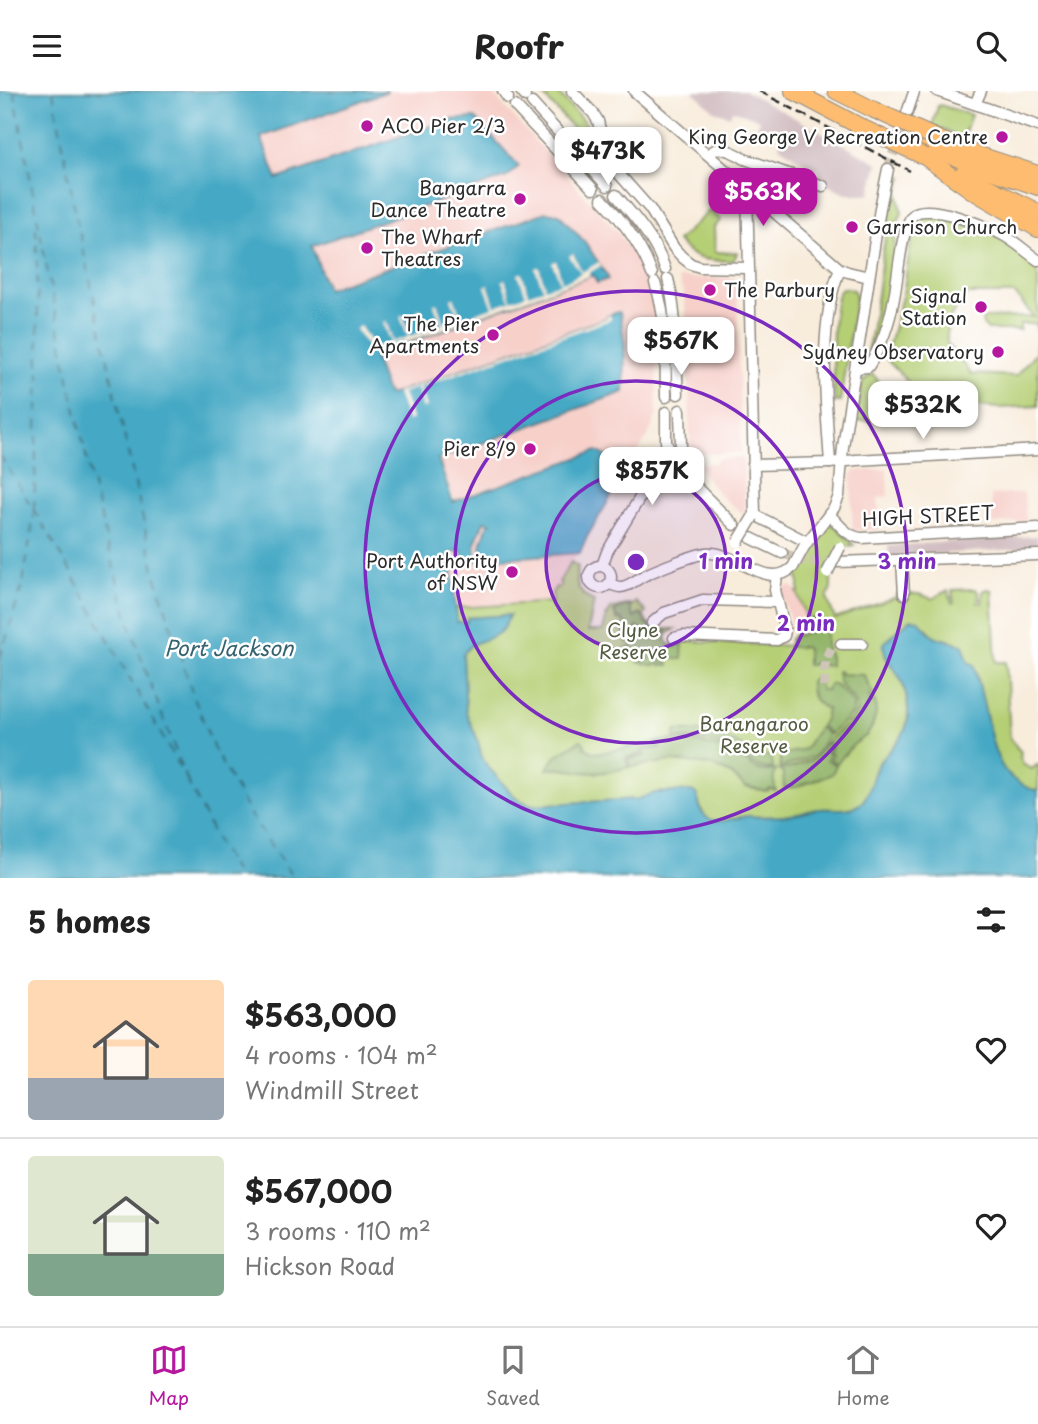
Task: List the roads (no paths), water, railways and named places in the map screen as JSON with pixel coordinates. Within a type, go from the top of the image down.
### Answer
[{"type":"highway","points":[[793,91],[928,147],[1038,187]]},
{"type":"highway","points":[[814,91],[928,147],[979,155],[1038,174]]},
{"type":"highway","points":[[836,91],[891,119],[961,173],[1038,212]]},
{"type":"highway","points":[[928,147],[971,190],[1038,229]]},
{"type":"highway","points":[[961,173],[1038,201]]},
{"type":"street","points":[[572,91],[598,121],[600,146],[604,157],[650,209],[678,253],[696,266],[747,268]]},
{"type":"street","points":[[634,91],[841,269],[869,277]]},
{"type":"street","points":[[937,91],[1038,126]]},
{"type":"street","points":[[975,104],[981,91]]},
{"type":"street","points":[[907,113],[914,92]]},
{"type":"street","points":[[508,96],[593,189]]},
{"type":"street","points":[[526,97],[607,185]]},
{"type":"street","points":[[709,155],[719,148],[823,186]]},
{"type":"street","points":[[732,175],[745,159]]},
{"type":"street","points":[[836,462],[849,415],[888,169]]},
{"type":"street","points":[[728,558],[754,516],[747,188]]},
{"type":"street","points":[[616,195],[635,216],[661,256],[667,274],[677,341],[678,394]]},
{"type":"street","points":[[601,199],[624,224],[648,262],[662,302],[666,397]]},
{"type":"street","points":[[856,368],[868,367],[883,333],[894,299],[906,229],[911,216],[917,211],[933,210],[952,215],[996,232],[1038,260]]},
{"type":"street","points":[[610,583],[624,586],[645,575],[706,553],[728,558],[769,575],[777,576],[793,567],[839,496],[827,414],[825,353],[830,301],[841,269]]},
{"type":"street","points":[[602,566],[652,470],[676,456],[681,447],[680,411]]},
{"type":"street","points":[[666,412],[668,447],[705,497],[734,525]]},
{"type":"street","points":[[827,414],[849,415]]},
{"type":"street","points":[[753,465],[1038,450]]},
{"type":"street","name":"HIGH STREET","points":[[829,514],[848,534],[856,538],[1038,528]]},
{"type":"street","points":[[754,516],[806,544]]},
{"type":"street","points":[[827,573],[848,534]]},
{"type":"street","points":[[751,538],[782,553]]},
{"type":"street","points":[[836,562],[1038,555]]},
{"type":"street","points":[[902,560],[904,594]]},
{"type":"street","points":[[602,566],[611,573],[610,583],[599,589],[590,583],[590,572],[595,567],[602,566]]},
{"type":"street","points":[[674,638],[683,636],[777,640],[784,636],[775,590],[777,576]]},
{"type":"street","points":[[652,623],[664,613],[703,600],[777,602]]},
{"type":"street","points":[[841,644],[862,644]]},
{"type":"water","name":"Port Jackson","points":[[0,91],[388,91],[261,137],[277,179],[448,120],[475,118],[519,166],[507,177],[312,246],[327,289],[546,212],[559,214],[585,242],[608,277],[597,283],[593,275],[374,357],[389,395],[620,313],[625,345],[624,392],[438,459],[453,502],[597,451],[618,463],[617,466],[613,464],[602,483],[615,490],[580,553],[488,559],[488,553],[482,554],[481,545],[490,523],[484,521],[475,543],[477,561],[463,562],[462,551],[451,553],[457,622],[467,622],[467,618],[509,615],[501,631],[471,646],[463,655],[466,712],[487,766],[512,794],[532,805],[638,799],[655,793],[692,791],[696,794],[703,814],[713,821],[853,807],[866,797],[877,766],[901,737],[907,724],[905,691],[886,657],[884,643],[911,619],[919,620],[936,637],[963,645],[969,663],[974,664],[993,743],[1001,764],[1015,781],[1038,791],[1038,878],[0,878]]},
{"type":"tunnel","points":[[888,169],[905,119]]},
{"type":"tunnel","points":[[782,553],[809,562],[837,562]]},
{"type":"tunnel","points":[[824,687],[826,659],[832,646],[841,644]]},
{"type":"railway","points":[[759,91],[910,171]]},
{"type":"place","name":"ACO Pier 2/3","points":[[367,126]]},
{"type":"place","name":"King George V Recreation Centre","points":[[1002,137]]},
{"type":"place","name":"Bangarra Dance Theatre","points":[[520,199]]},
{"type":"place","name":"Garrison Church","points":[[852,227]]},
{"type":"place","name":"The Wharf Theatres","points":[[367,248]]},
{"type":"place","name":"The Parbury","points":[[710,290]]},
{"type":"place","name":"Signal Station","points":[[981,307]]},
{"type":"place","name":"The Pier Apartments","points":[[493,335]]},
{"type":"place","name":"Sydney Observatory","points":[[998,352]]},
{"type":"place","name":"Pier 8/9","points":[[530,449]]},
{"type":"place","name":"Port Authority of NSW","points":[[512,572]]},
{"type":"park label","name":"Clyne Reserve","points":[[633,641]]},
{"type":"park label","name":"Barangaroo Reserve","points":[[754,735]]}]
